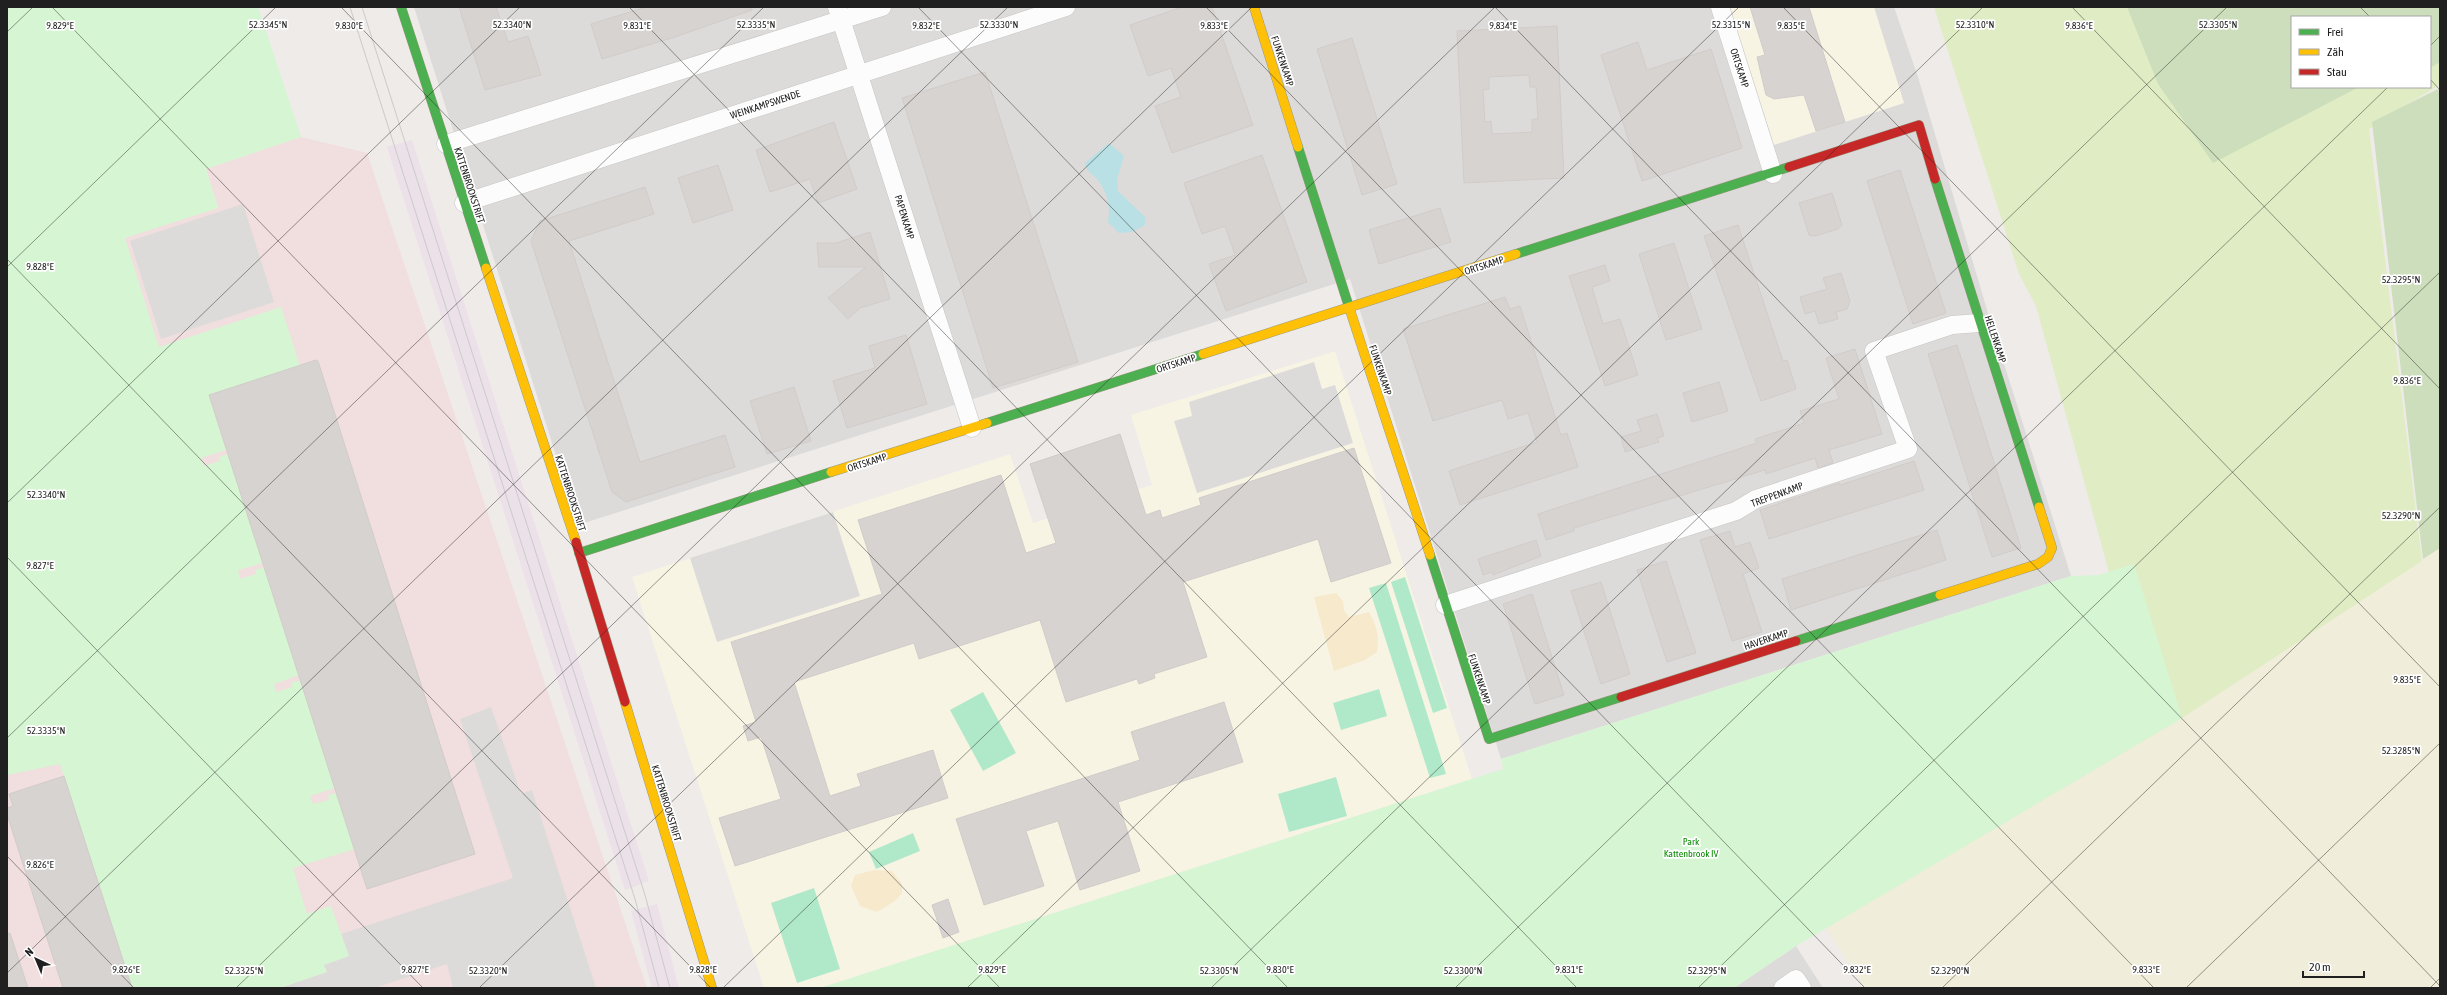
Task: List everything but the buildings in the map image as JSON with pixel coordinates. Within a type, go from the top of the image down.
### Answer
[{"type":"street","name":"KATTENBROOKSTRIFT","points":[[401,7],[579,553],[712,988]]},
{"type":"street","points":[[446,144],[839,14],[882,7]]},
{"type":"street","name":"WEINKAMPSWENDE","points":[[464,204],[1066,7]]},
{"type":"street","name":"FUNKENKAMP","points":[[1254,7],[1489,740]]},
{"type":"street","name":"ORTSKAMP","points":[[1720,7],[1773,174]]},
{"type":"street","name":"PAPENKAMP","points":[[839,14],[972,428]]},
{"type":"street","name":"ORTSKAMP","points":[[579,553],[1773,174],[1919,126]]},
{"type":"street","name":"HELLENKAMP","points":[[1919,126],[1979,323],[2052,548],[2048,557]]},
{"type":"street","name":"TREPPENKAMP","points":[[1445,605],[1736,511],[1756,499],[1908,449],[1874,351],[1952,325],[1979,323]]},
{"type":"street","name":"HAVERKAMP","points":[[1489,740],[2038,564],[2048,557]]},
{"type":"shaded area","points":[[414,7],[1894,7],[1918,77],[1988,313],[2071,576],[1501,759],[1350,279],[578,525]]},
{"type":"shaded area","points":[[1730,7],[1874,7],[1904,103],[1774,145]]},
{"type":"shaded area","points":[[301,137],[367,153],[647,988],[7,988],[7,274],[218,207],[206,169]]},
{"type":"shaded area","points":[[412,140],[649,881],[625,890],[387,147]]},
{"type":"shaded area","points":[[243,204],[274,302],[161,339],[130,241]]},
{"type":"shaded area","points":[[1335,351],[1472,779],[820,988],[764,988],[632,577],[1010,454],[1033,523],[1152,485],[1131,415]]},
{"type":"shaded area","points":[[1314,362],[1322,389],[1335,385],[1353,443],[1197,493],[1174,421],[1192,416],[1189,402]]},
{"type":"shaded area","points":[[833,512],[860,596],[717,642],[690,558]]},
{"type":"shaded area","points":[[2440,548],[2440,988],[1865,988],[1826,928],[2182,718]]},
{"type":"shaded area","points":[[491,707],[521,794],[532,790],[596,988],[453,988],[447,964],[375,988],[280,988],[327,972],[324,965],[349,956],[341,934],[513,878],[460,719]]},
{"type":"shaded area","points":[[657,904],[679,988],[652,988],[631,911]]},
{"type":"shaded area","points":[[1796,946],[1823,988],[1734,988]]},
{"type":"green space","points":[[7,7],[258,7],[301,137],[206,169],[218,208],[125,238],[159,347],[281,307],[300,366],[209,395],[226,450],[201,458],[204,466],[220,461],[219,457],[228,454],[263,563],[238,570],[240,579],[256,574],[255,570],[264,567],[299,675],[274,684],[276,692],[292,687],[291,683],[300,680],[335,788],[310,796],[313,804],[329,800],[328,795],[337,793],[355,849],[293,868],[307,914],[331,906],[349,956],[324,965],[327,972],[280,988],[132,988],[60,764],[7,775]]},
{"type":"green space","points":[[1934,7],[2440,7],[2440,85],[2404,106],[2408,111],[2369,129],[2422,561],[2182,718],[1826,928],[1854,901],[2118,605],[2036,306],[2019,274]]},
{"type":"green space","points":[[2127,7],[2440,7],[2440,62],[2431,67],[2431,16],[2291,16],[2291,88],[2357,88],[2213,163],[2158,84]]},
{"type":"green space","points":[[2440,88],[2440,548],[2423,559],[2372,122]]},
{"type":"green space","name":"Park Kattenbrook IV","points":[[2134,564],[2182,718],[1796,946],[1734,988],[820,988],[1503,769],[1501,759],[2071,576],[2099,575]]},
{"type":"green space","points":[[1405,577],[1447,708],[1433,713],[1391,582]]},
{"type":"green space","points":[[1386,583],[1446,774],[1430,778],[1369,588]]},
{"type":"green space","points":[[1379,689],[1387,716],[1341,730],[1333,703]]},
{"type":"green space","points":[[983,692],[1016,753],[983,771],[950,710]]},
{"type":"green space","points":[[1336,777],[1347,816],[1289,832],[1278,794]]},
{"type":"green space","points":[[913,833],[920,851],[876,869],[869,852]]},
{"type":"green space","points":[[814,888],[840,969],[797,983],[771,903]]},
{"type":"sand","points":[[1336,593],[1343,601],[1344,610],[1349,617],[1369,612],[1374,621],[1378,641],[1377,652],[1365,660],[1334,671],[1314,597]]},
{"type":"sand","points":[[874,870],[892,871],[902,884],[902,893],[895,901],[877,912],[860,906],[851,886],[855,875]]},
{"type":"water","points":[[1109,143],[1124,156],[1117,179],[1118,191],[1145,217],[1145,225],[1132,232],[1119,233],[1108,222],[1109,210],[1105,193],[1100,183],[1088,170],[1085,163]]},
{"type":"tram line","points":[[350,7],[635,899],[659,988]]},
{"type":"tram line","points":[[362,7],[645,895],[670,988]]},
{"type":"traffic: fast","points":[[401,7],[486,268]]},
{"type":"traffic: fast","points":[[1298,147],[1349,307]]},
{"type":"traffic: fast","points":[[1516,254],[1789,167]]},
{"type":"traffic: fast","points":[[1935,179],[2039,507]]},
{"type":"traffic: fast","points":[[987,423],[1203,354]]},
{"type":"traffic: fast","points":[[579,553],[831,472]]},
{"type":"traffic: fast","points":[[1430,555],[1489,739],[1621,697]]},
{"type":"traffic: fast","points":[[1796,641],[1940,595]]},
{"type":"traffic: slow","points":[[1254,7],[1298,147]]},
{"type":"traffic: slow","points":[[1203,354],[1516,254]]},
{"type":"traffic: slow","points":[[486,268],[576,542]]},
{"type":"traffic: slow","points":[[1349,307],[1430,555]]},
{"type":"traffic: slow","points":[[831,472],[987,423]]},
{"type":"traffic: slow","points":[[1940,595],[2038,564],[2048,557],[2052,548],[2039,507]]},
{"type":"traffic: slow","points":[[625,702],[712,988]]},
{"type":"traffic: jam","points":[[1789,167],[1919,125],[1935,179]]},
{"type":"traffic: jam","points":[[576,542],[625,702]]},
{"type":"traffic: jam","points":[[1621,697],[1796,641]]}]
